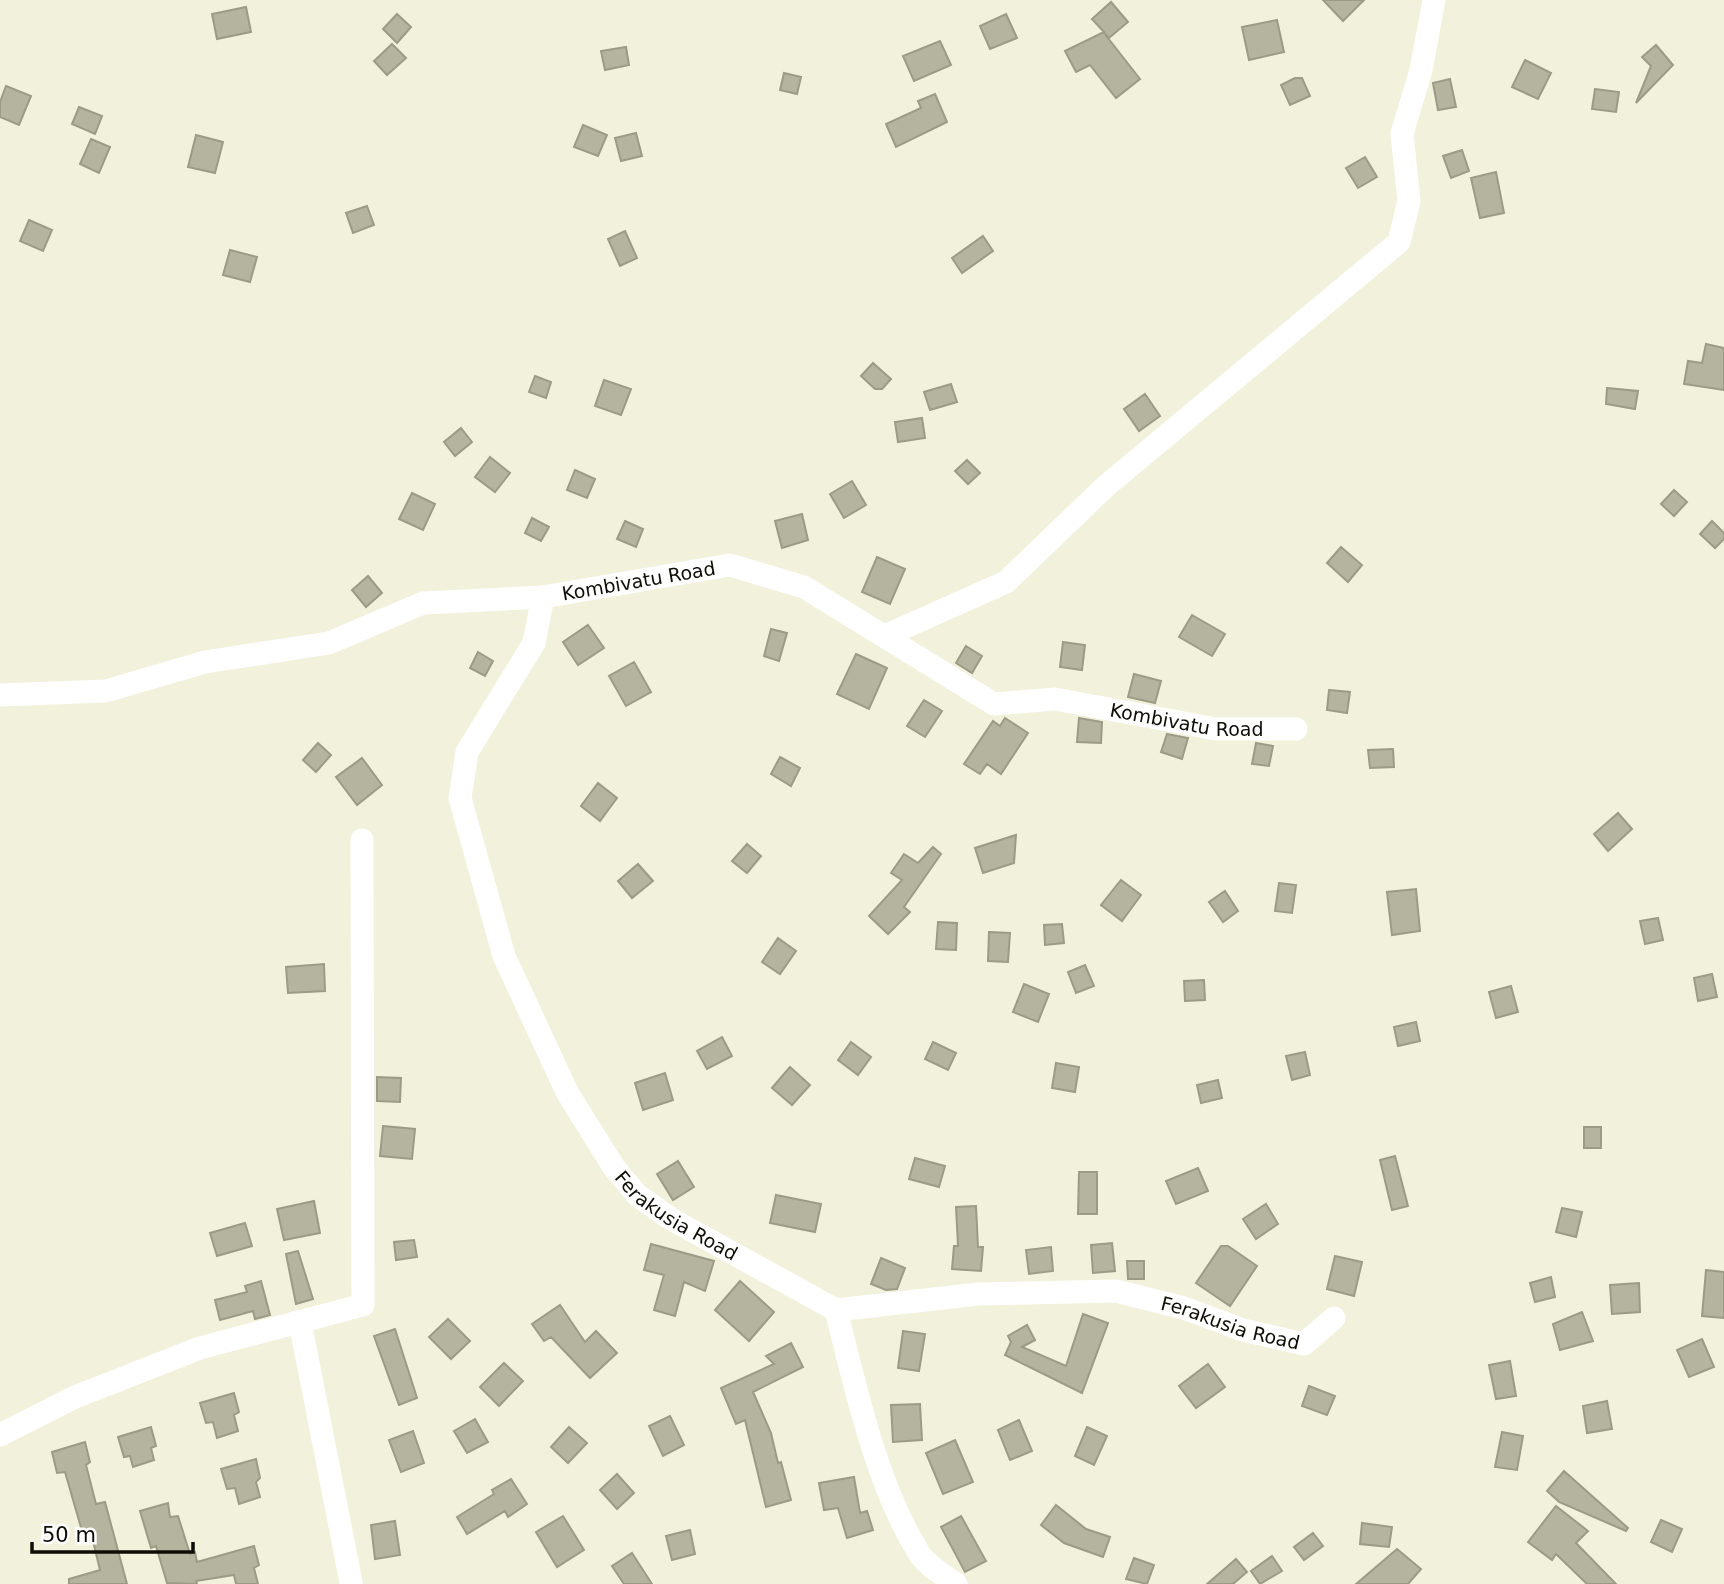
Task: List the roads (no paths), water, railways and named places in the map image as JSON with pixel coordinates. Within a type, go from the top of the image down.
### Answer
[{"type":"street","points":[[886,636],[1006,582],[1107,486],[1399,242],[1409,201],[1402,134],[1421,70],[1434,0]]},
{"type":"street","name":"Kombivatu Road","points":[[0,695],[106,691],[205,662],[329,643],[423,603],[543,597],[730,565],[804,587],[994,704],[1055,699],[1216,729],[1296,729]]},
{"type":"street","name":"Ferakusia Road","points":[[543,597],[534,643],[467,752],[460,798],[504,956],[567,1092],[613,1166],[637,1195],[671,1219],[836,1310],[979,1294],[1116,1291],[1185,1308],[1243,1330],[1304,1344],[1334,1318]]},
{"type":"street","points":[[0,1435],[75,1397],[188,1353],[363,1305],[362,840]]},
{"type":"street","points":[[836,1310],[854,1381],[888,1489],[920,1556],[956,1584]]},
{"type":"street","points":[[300,1322],[351,1582]]}]
